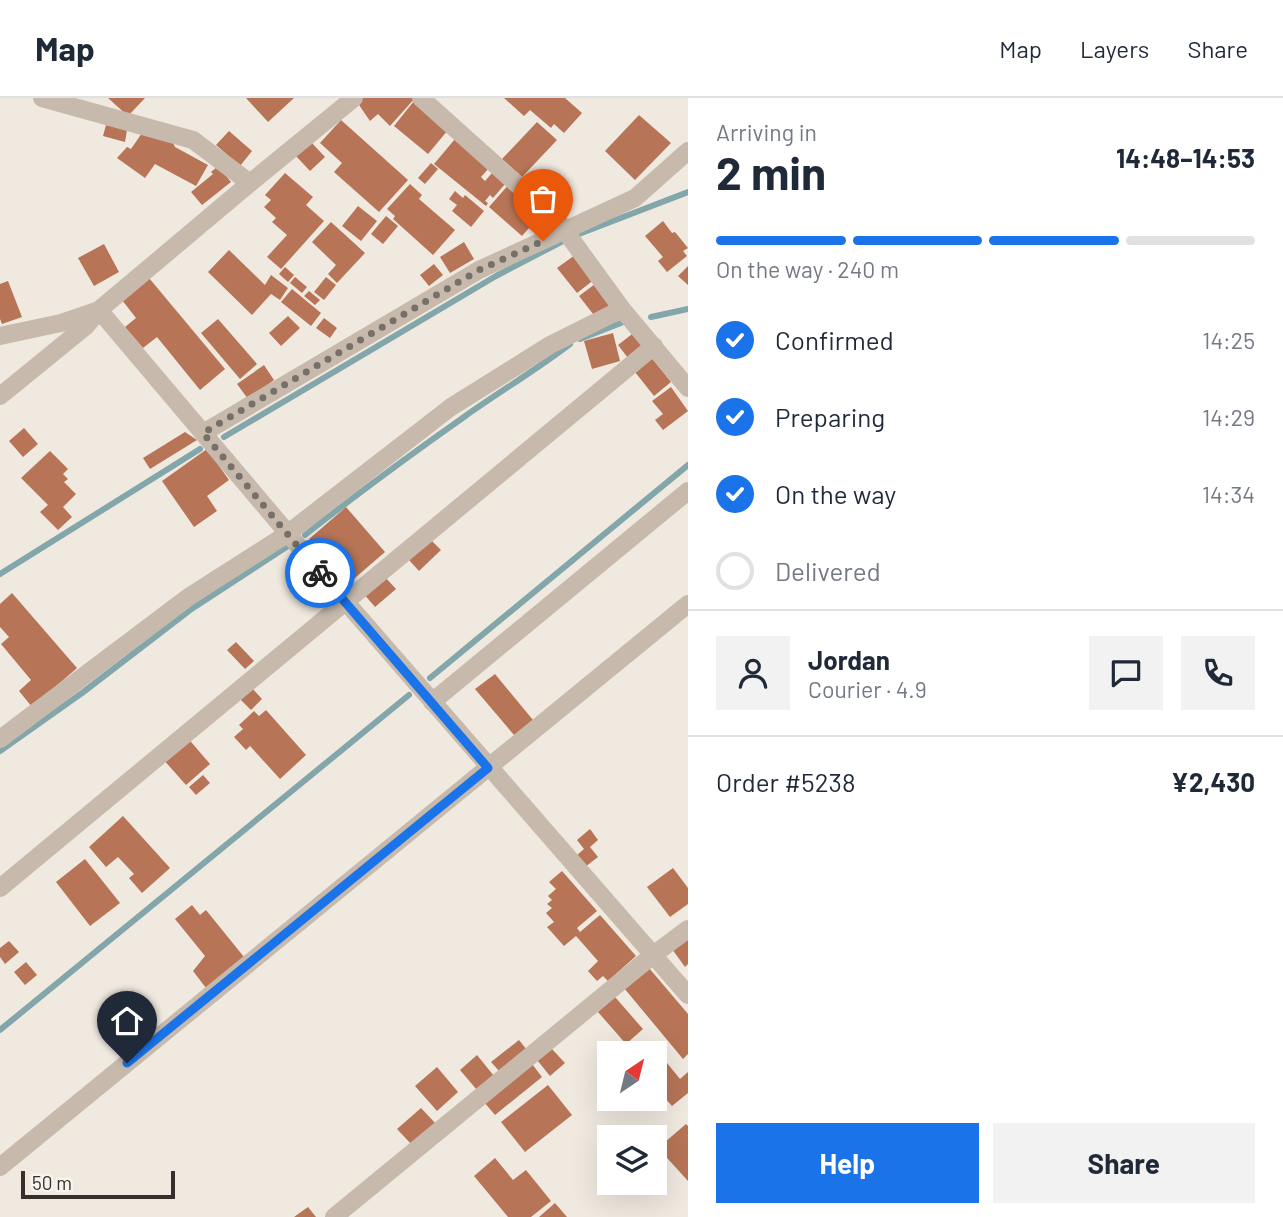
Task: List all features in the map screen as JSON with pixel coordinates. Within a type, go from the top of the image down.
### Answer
[{"type":"street","points":[[42,98],[193,140],[250,183]]},
{"type":"street","points":[[0,396],[86,327],[99,310],[354,98]]},
{"type":"street","points":[[421,98],[558,221],[622,309],[688,388]]},
{"type":"street","points":[[203,433],[479,270],[635,198],[688,151]]},
{"type":"street","points":[[0,739],[190,596],[288,534],[451,407],[550,345],[622,309]]},
{"type":"street","points":[[0,336],[61,323],[99,310]]},
{"type":"street","points":[[99,310],[488,768],[688,995]]},
{"type":"street","points":[[0,888],[654,346]]},
{"type":"street","points":[[432,702],[688,491]]},
{"type":"street","points":[[0,1167],[688,604]]},
{"type":"street","points":[[334,1217],[688,929]]},
{"type":"building","points":[[108,98],[145,98],[128,116]]},
{"type":"building","points":[[246,98],[294,98],[268,122]]},
{"type":"building","points":[[362,98],[415,98],[390,126],[378,114],[370,121],[357,102]]},
{"type":"building","points":[[504,98],[565,98],[582,113],[564,133],[554,124],[551,128],[530,110],[524,116]]},
{"type":"building","points":[[414,101],[448,130],[428,154],[394,126]]},
{"type":"building","points":[[639,115],[671,143],[635,180],[605,151]]},
{"type":"building","points":[[341,120],[408,180],[379,212],[334,172],[342,163],[320,143]]},
{"type":"building","points":[[537,122],[557,140],[522,177],[502,159]]},
{"type":"building","points":[[106,125],[127,130],[125,142],[103,136]]},
{"type":"building","points":[[229,131],[252,151],[240,166],[216,145]]},
{"type":"building","points":[[142,133],[173,143],[175,147],[208,165],[196,186],[155,164],[145,178],[117,158],[127,147],[131,149]]},
{"type":"building","points":[[455,139],[489,168],[481,177],[485,181],[493,172],[506,183],[493,198],[490,195],[485,201],[488,203],[486,206],[434,164]]},
{"type":"building","points":[[311,142],[325,157],[310,171],[296,156]]},
{"type":"building","points":[[431,163],[438,169],[425,184],[418,178]]},
{"type":"building","points":[[218,166],[231,182],[202,205],[191,192],[213,174],[211,172]]},
{"type":"building","points":[[285,173],[313,197],[306,205],[324,221],[281,269],[267,257],[287,235],[272,222],[276,218],[264,207],[271,200],[265,195]]},
{"type":"building","points":[[510,183],[552,220],[538,236],[529,228],[522,236],[489,207]]},
{"type":"building","points":[[410,184],[422,195],[419,199],[455,230],[433,255],[393,219],[395,216],[387,209]]},
{"type":"building","points":[[455,191],[463,198],[465,195],[484,211],[471,227],[452,211],[457,205],[449,199]]},
{"type":"building","points":[[358,206],[377,221],[361,241],[342,226]]},
{"type":"building","points":[[386,216],[398,226],[383,244],[371,234]]},
{"type":"building","points":[[663,221],[688,248],[683,251],[687,256],[667,272],[658,261],[663,257],[645,236]]},
{"type":"building","points":[[331,222],[365,253],[337,283],[328,274],[336,265],[312,242]]},
{"type":"building","points":[[464,242],[474,259],[450,273],[440,257]]},
{"type":"building","points":[[104,244],[119,272],[94,286],[78,258]]},
{"type":"building","points":[[229,250],[265,285],[271,275],[288,288],[280,300],[271,294],[252,315],[208,272]]},
{"type":"building","points":[[575,255],[595,279],[577,293],[557,268]]},
{"type":"building","points":[[434,264],[443,275],[429,286],[420,275]]},
{"type":"building","points":[[688,266],[688,285],[678,276]]},
{"type":"building","points":[[285,267],[294,275],[288,282],[279,274]]},
{"type":"building","points":[[295,277],[307,287],[302,293],[290,283]]},
{"type":"building","points":[[326,277],[336,285],[324,300],[314,292]]},
{"type":"building","points":[[149,278],[225,369],[200,390],[157,337],[143,348],[125,327],[136,318],[122,300]]},
{"type":"building","points":[[8,281],[22,317],[2,324],[0,284]]},
{"type":"building","points":[[595,284],[613,307],[597,319],[579,296]]},
{"type":"building","points":[[292,289],[321,313],[311,326],[281,302]]},
{"type":"building","points":[[309,291],[320,300],[315,305],[304,296]]},
{"type":"building","points":[[288,316],[300,328],[281,346],[269,333]]},
{"type":"building","points":[[324,318],[337,328],[330,338],[316,328]]},
{"type":"building","points":[[218,319],[257,364],[240,379],[201,333]]},
{"type":"building","points":[[636,331],[646,344],[628,358],[618,345]]},
{"type":"building","points":[[613,333],[620,361],[592,369],[584,341]]},
{"type":"building","points":[[652,358],[671,382],[654,396],[635,372]]},
{"type":"building","points":[[264,365],[274,380],[248,399],[237,384]]},
{"type":"building","points":[[671,387],[688,411],[663,430],[655,420],[663,414],[652,401]]},
{"type":"building","points":[[24,428],[38,444],[23,457],[9,441]]},
{"type":"building","points":[[185,432],[197,440],[150,469],[143,458]]},
{"type":"building","points":[[207,449],[229,480],[207,496],[217,511],[194,527],[162,481]]},
{"type":"building","points":[[50,451],[68,469],[63,474],[68,479],[64,482],[76,494],[63,507],[72,517],[58,530],[40,512],[48,505],[21,478]]},
{"type":"building","points":[[346,507],[385,552],[348,584],[309,539]]},
{"type":"building","points":[[431,540],[441,550],[419,571],[409,560]]},
{"type":"building","points":[[384,576],[396,589],[375,607],[363,593]]},
{"type":"building","points":[[12,593],[77,668],[32,707],[19,691],[31,680],[1,644],[9,637],[0,627],[0,604]]},
{"type":"building","points":[[236,642],[254,661],[245,669],[227,650]]},
{"type":"building","points":[[495,674],[533,720],[514,735],[475,689]]},
{"type":"building","points":[[251,687],[262,699],[251,710],[239,698]]},
{"type":"building","points":[[266,710],[306,755],[280,779],[250,746],[246,750],[234,737],[243,729],[239,725],[254,711],[259,716]]},
{"type":"building","points":[[186,736],[210,764],[186,785],[162,758]]},
{"type":"building","points":[[203,775],[210,783],[196,795],[189,787]]},
{"type":"building","points":[[123,816],[170,868],[142,893],[129,878],[134,874],[118,857],[106,867],[89,847]]},
{"type":"building","points":[[590,829],[598,840],[590,847],[598,857],[585,867],[576,856],[584,849],[577,840]]},
{"type":"building","points":[[85,859],[120,903],[90,926],[56,882]]},
{"type":"building","points":[[673,868],[688,888],[688,904],[670,917],[647,887]]},
{"type":"building","points":[[562,871],[597,911],[577,928],[580,932],[600,915],[636,956],[608,981],[603,976],[597,981],[588,971],[598,961],[576,936],[564,946],[547,927],[554,922],[546,913],[552,908],[547,904],[552,900],[548,896],[556,889],[549,882]]},
{"type":"building","points":[[192,905],[200,915],[206,910],[244,957],[206,988],[193,971],[205,956],[175,919]]},
{"type":"building","points":[[688,938],[688,964],[685,967],[672,949]]},
{"type":"building","points":[[9,941],[19,952],[5,964],[0,957],[0,948]]},
{"type":"building","points":[[26,962],[37,975],[25,985],[14,972]]},
{"type":"building","points":[[649,968],[688,1014],[688,1054],[683,1059],[624,988]]},
{"type":"building","points":[[615,997],[643,1029],[629,1041],[623,1041],[598,1012]]},
{"type":"building","points":[[519,1040],[527,1050],[500,1072],[491,1062]]},
{"type":"building","points":[[551,1048],[565,1063],[550,1076],[537,1060]]},
{"type":"building","points":[[477,1055],[494,1076],[477,1090],[460,1070]]},
{"type":"building","points":[[667,1063],[680,1079],[688,1072],[688,1093],[672,1106],[667,1100]]},
{"type":"building","points":[[532,1064],[542,1077],[495,1115],[484,1102]]},
{"type":"building","points":[[437,1067],[458,1092],[437,1111],[415,1086]]},
{"type":"building","points":[[548,1085],[572,1115],[525,1152],[501,1122]]},
{"type":"building","points":[[421,1108],[436,1124],[412,1145],[397,1129]]},
{"type":"building","points":[[686,1124],[688,1126],[688,1181],[667,1158],[667,1140]]},
{"type":"building","points":[[495,1158],[513,1180],[526,1170],[551,1201],[531,1217],[508,1217],[474,1176]]},
{"type":"building","points":[[555,1203],[567,1217],[539,1217]]},
{"type":"building","points":[[308,1207],[316,1217],[294,1217]]},
{"type":"waterway","points":[[579,234],[688,192]]},
{"type":"waterway","points":[[224,437],[496,276],[563,241]]},
{"type":"waterway","points":[[651,317],[688,309]]},
{"type":"waterway","points":[[580,339],[626,321]]},
{"type":"waterway","points":[[305,535],[424,446],[570,344]]},
{"type":"waterway","points":[[0,574],[200,449]]},
{"type":"waterway","points":[[430,678],[688,465]]},
{"type":"waterway","points":[[0,751],[82,693],[190,610],[288,546]]},
{"type":"waterway","points":[[0,1030],[409,695]]},
{"type":"way so far","points":[[320,573],[203,433],[479,270],[543,241]]},
{"type":"route","points":[[127,1063],[488,768],[320,573]]}]
